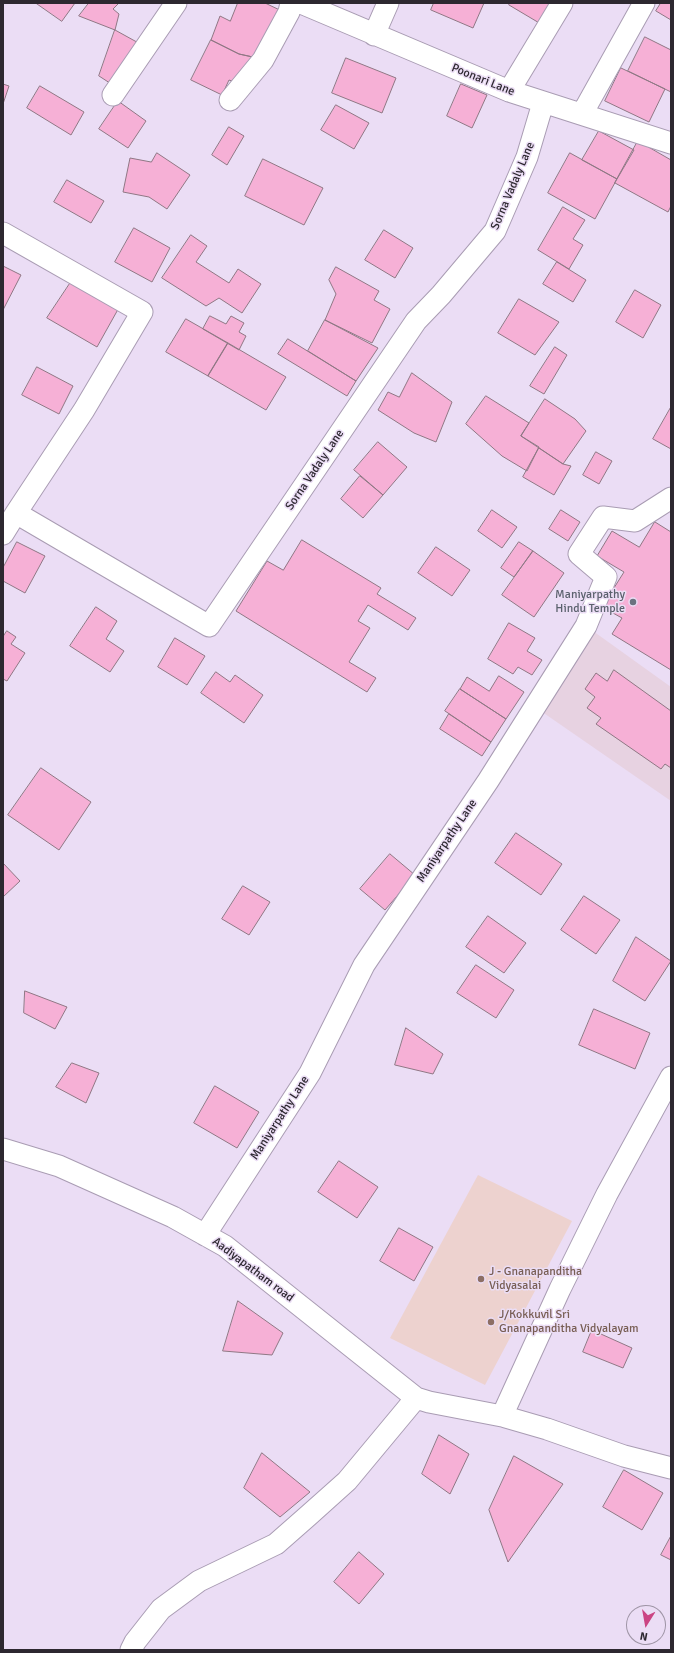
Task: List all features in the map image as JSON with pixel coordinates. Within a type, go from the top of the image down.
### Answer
[{"type":"street","points":[[113,95],[176,3]]},
{"type":"street","points":[[230,100],[263,60],[289,12],[291,3]]},
{"type":"street","name":"Poonari Lane","points":[[301,3],[509,91],[671,143]]},
{"type":"street","points":[[374,35],[388,3]]},
{"type":"street","points":[[509,91],[562,3]]},
{"type":"street","points":[[582,114],[644,3]]},
{"type":"street","name":"Sorna Vadaly Lane","points":[[16,513],[209,626],[416,321],[441,295],[495,231],[527,157],[543,103]]},
{"type":"street","points":[[3,233],[142,312],[84,410],[3,534]]},
{"type":"street","name":"Maniyarpathy Lane","points":[[205,1235],[310,1074],[364,964],[488,781],[586,626],[606,577],[579,554],[603,517],[635,521],[671,498]]},
{"type":"street","points":[[502,1416],[560,1289],[607,1194],[671,1077]]},
{"type":"street","name":"Aadiyapatham road","points":[[3,1150],[59,1166],[173,1217],[225,1246],[416,1398]]},
{"type":"street","points":[[131,1650],[135,1642],[161,1609],[200,1581],[276,1544],[309,1516],[347,1481],[416,1398],[429,1402],[502,1416],[624,1456],[671,1468]]},
{"type":"shaded area","points":[[586,626],[671,687],[671,801],[535,707]]},
{"type":"shaded area","name":"J - Gnanapanditha Vidyasalai","points":[[478,1175],[572,1221],[485,1385],[390,1338]]},
{"type":"building","points":[[36,3],[75,3],[62,21]]},
{"type":"building","points":[[89,3],[119,3],[113,9],[119,14],[115,30],[79,16]]},
{"type":"building","points":[[238,3],[265,3],[286,13],[262,59],[239,54],[211,40],[220,16],[230,21]]},
{"type":"building","points":[[434,3],[484,3],[473,28],[431,10]]},
{"type":"building","points":[[510,3],[560,3],[546,27],[509,5]]},
{"type":"building","points":[[661,3],[671,3],[671,20],[656,11]]},
{"type":"building","points":[[115,30],[144,46],[116,87],[99,76]]},
{"type":"building","points":[[645,37],[671,50],[671,92],[628,71]]},
{"type":"building","points":[[211,40],[239,54],[262,59],[237,83],[229,80],[222,95],[191,80]]},
{"type":"building","points":[[346,58],[396,78],[382,113],[332,93]]},
{"type":"building","points":[[621,68],[665,89],[649,122],[605,101]]},
{"type":"building","points":[[3,84],[9,86],[3,104]]},
{"type":"building","points":[[461,84],[487,95],[472,128],[447,116]]},
{"type":"building","points":[[40,86],[84,112],[71,135],[27,108]]},
{"type":"building","points":[[118,101],[146,121],[128,148],[99,129]]},
{"type":"building","points":[[336,105],[369,123],[354,149],[321,130]]},
{"type":"building","points":[[229,127],[244,136],[227,165],[212,155]]},
{"type":"building","points":[[599,131],[634,150],[617,179],[582,160]]},
{"type":"building","points":[[638,141],[671,160],[671,206],[668,212],[615,183]]},
{"type":"building","points":[[157,153],[190,175],[167,209],[149,197],[123,192],[130,158],[151,162]]},
{"type":"building","points":[[570,153],[617,179],[595,219],[548,193]]},
{"type":"building","points":[[263,159],[323,188],[304,225],[245,196]]},
{"type":"building","points":[[67,180],[104,201],[91,223],[54,202]]},
{"type":"building","points":[[563,207],[585,220],[573,239],[583,245],[569,269],[538,250]]},
{"type":"building","points":[[134,228],[170,248],[152,282],[115,262]]},
{"type":"building","points":[[384,230],[413,248],[395,278],[365,260]]},
{"type":"building","points":[[191,235],[207,246],[196,262],[229,283],[238,269],[261,284],[242,313],[219,298],[206,306],[162,278]]},
{"type":"building","points":[[557,262],[586,280],[573,302],[543,284]]},
{"type":"building","points":[[3,266],[21,275],[3,310]]},
{"type":"building","points":[[336,267],[379,291],[374,300],[390,309],[372,343],[325,320],[336,294],[329,280]]},
{"type":"building","points":[[73,279],[121,304],[97,347],[47,318]]},
{"type":"building","points":[[635,290],[661,305],[643,338],[616,322]]},
{"type":"building","points":[[519,299],[559,322],[535,355],[498,333]]},
{"type":"building","points":[[210,316],[226,324],[231,316],[244,323],[239,332],[246,336],[239,350],[203,329]]},
{"type":"building","points":[[186,319],[228,343],[208,376],[166,352]]},
{"type":"building","points":[[325,320],[378,348],[356,381],[308,351]]},
{"type":"building","points":[[288,339],[356,381],[347,396],[278,354]]},
{"type":"building","points":[[228,343],[286,377],[266,410],[208,376]]},
{"type":"building","points":[[555,347],[567,355],[544,394],[530,386]]},
{"type":"building","points":[[37,367],[73,386],[59,414],[22,395]]},
{"type":"building","points":[[412,373],[452,402],[436,442],[414,433],[378,410],[388,392],[399,397]]},
{"type":"building","points":[[486,396],[529,423],[521,436],[539,447],[527,471],[502,456],[466,424]]},
{"type":"building","points":[[545,399],[575,419],[586,431],[563,464],[521,436]]},
{"type":"building","points":[[671,407],[671,449],[653,439]]},
{"type":"building","points":[[378,442],[407,467],[383,495],[354,470]]},
{"type":"building","points":[[539,448],[563,464],[571,466],[554,495],[523,477]]},
{"type":"building","points":[[596,452],[612,461],[599,484],[583,475]]},
{"type":"building","points":[[360,476],[383,495],[363,518],[341,499]]},
{"type":"building","points":[[492,510],[517,527],[502,548],[478,531]]},
{"type":"building","points":[[561,510],[580,522],[568,541],[549,529]]},
{"type":"building","name":"Maniyarpathy Hindu Temple","points":[[655,522],[671,532],[671,670],[612,634],[622,618],[602,607],[624,572],[597,556],[612,531],[639,547]]},
{"type":"building","points":[[302,540],[381,588],[377,594],[416,618],[408,630],[368,605],[358,621],[370,628],[349,662],[376,678],[367,692],[236,611],[267,561],[283,570]]},
{"type":"building","points":[[17,542],[45,556],[25,593],[3,581],[3,568]]},
{"type":"building","points":[[519,542],[533,551],[514,577],[501,568]]},
{"type":"building","points":[[436,547],[470,570],[452,596],[418,573]]},
{"type":"building","points":[[533,551],[564,573],[534,617],[502,595]]},
{"type":"building","points":[[96,607],[117,621],[106,639],[124,651],[110,672],[70,646]]},
{"type":"building","points":[[509,623],[535,638],[527,651],[542,660],[532,675],[518,667],[513,674],[488,659]]},
{"type":"building","points":[[7,631],[16,637],[11,644],[25,653],[7,681],[3,679],[3,637]]},
{"type":"building","points":[[175,638],[205,656],[187,685],[158,667]]},
{"type":"building","points":[[614,670],[671,711],[671,768],[665,764],[661,769],[596,724],[601,718],[587,708],[595,697],[585,689],[596,673],[607,681]]},
{"type":"building","points":[[216,672],[230,682],[235,675],[263,695],[244,723],[201,693]]},
{"type":"building","points":[[499,676],[524,692],[506,719],[460,689],[467,677],[489,691]]},
{"type":"building","points":[[460,689],[506,719],[491,742],[445,711]]},
{"type":"building","points":[[449,714],[491,742],[482,756],[440,729]]},
{"type":"building","points":[[41,768],[91,802],[59,850],[8,815]]},
{"type":"building","points":[[516,833],[562,864],[541,895],[495,863]]},
{"type":"building","points":[[390,854],[415,875],[385,910],[360,889]]},
{"type":"building","points":[[3,863],[20,881],[3,897]]},
{"type":"building","points":[[243,886],[270,902],[249,935],[222,919]]},
{"type":"building","points":[[584,896],[620,920],[596,954],[561,930]]},
{"type":"building","points":[[488,916],[526,943],[504,973],[466,947]]},
{"type":"building","points":[[636,937],[671,961],[645,1001],[613,981]]},
{"type":"building","points":[[476,965],[514,990],[496,1018],[457,993]]},
{"type":"building","points":[[25,991],[67,1007],[55,1029],[24,1013]]},
{"type":"building","points":[[594,1009],[650,1033],[635,1069],[579,1045]]},
{"type":"building","points":[[406,1028],[443,1054],[433,1074],[395,1065]]},
{"type":"building","points":[[72,1063],[99,1073],[86,1103],[56,1087]]},
{"type":"building","points":[[215,1086],[259,1112],[237,1148],[194,1123]]},
{"type":"building","points":[[339,1161],[378,1187],[357,1218],[318,1192]]},
{"type":"building","points":[[399,1228],[433,1247],[414,1281],[380,1261]]},
{"type":"building","points":[[238,1301],[283,1333],[272,1355],[223,1351]]},
{"type":"building","points":[[592,1330],[632,1348],[623,1368],[583,1352]]},
{"type":"building","points":[[439,1435],[469,1454],[450,1494],[422,1474]]},
{"type":"building","points":[[262,1453],[310,1492],[280,1517],[244,1488]]},
{"type":"building","points":[[514,1456],[563,1484],[508,1562],[489,1510]]},
{"type":"building","points":[[624,1470],[663,1493],[642,1530],[603,1507]]},
{"type":"building","points":[[671,1536],[671,1560],[661,1555]]},
{"type":"building","points":[[359,1552],[384,1574],[359,1604],[334,1582]]},
{"type":"place","name":"Maniyarpathy Hindu Temple","points":[[633,602]]},
{"type":"place","name":"J - Gnanapanditha Vidyasalai","points":[[481,1279]]},
{"type":"place","name":"J/Kokkuvil Sri Gnanapanditha Vidyalayam","points":[[491,1322]]}]
